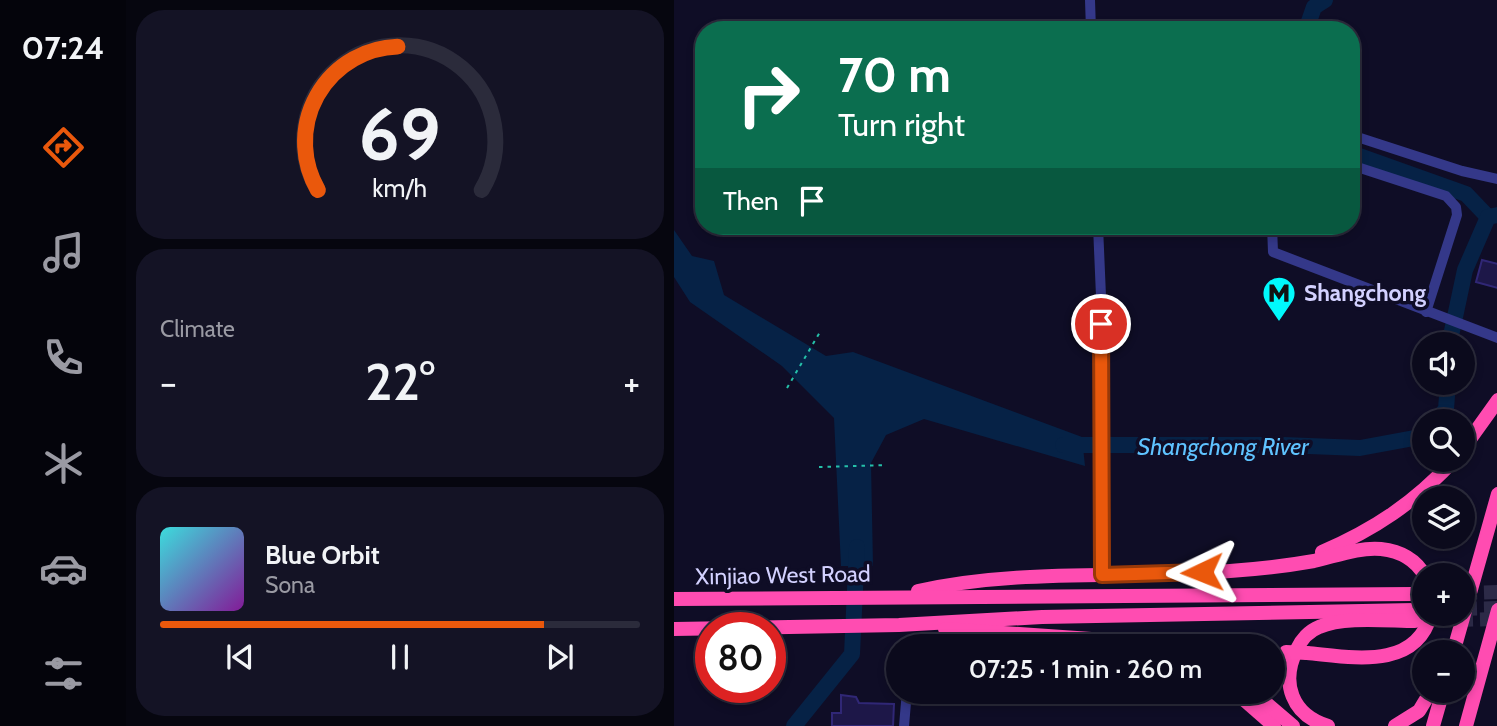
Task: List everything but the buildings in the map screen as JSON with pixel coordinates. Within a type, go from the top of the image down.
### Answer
[{"type":"highway","points":[[1475,432],[1497,400]]},
{"type":"highway","points":[[1260,569],[1290,563],[1364,534],[1412,500],[1441,472]]},
{"type":"highway","points":[[1455,640],[1497,494]]},
{"type":"highway","points":[[892,597],[945,585],[1038,578],[1260,569],[1372,549],[1394,552],[1415,563]]},
{"type":"highway","points":[[892,597],[1412,594]]},
{"type":"highway","name":"Xinjiao West Road","points":[[674,599],[892,597]]},
{"type":"highway","points":[[1466,726],[1497,610]]},
{"type":"highway","points":[[674,629],[899,625],[1030,617],[1415,615],[1328,624],[1308,633],[1293,657],[1288,679],[1291,692],[1302,712],[1310,719],[1328,726]]},
{"type":"highway","points":[[899,625],[1012,634]]},
{"type":"highway","points":[[1285,651],[1361,658],[1383,657],[1411,646],[1427,626]]},
{"type":"highway","points":[[1394,726],[1419,711],[1424,703]]},
{"type":"highway","points":[[1434,726],[1440,703]]},
{"type":"highway","points":[[1249,704],[1274,726]]},
{"type":"highway","points":[[1267,704],[1293,726]]},
{"type":"street","points":[[1090,0],[1091,21]]},
{"type":"street","points":[[1360,138],[1462,171],[1497,179]]},
{"type":"street","points":[[1360,168],[1446,196],[1456,207],[1457,215],[1426,312]]},
{"type":"street","points":[[1098,235],[1102,575]]},
{"type":"street","points":[[1272,235],[1273,252],[1497,338]]},
{"type":"street","points":[[904,726],[906,704]]},
{"type":"path","points":[[787,388],[820,332]]},
{"type":"path","points":[[819,467],[887,465]]},
{"type":"water","points":[[674,230],[692,256],[714,261],[724,295],[826,356],[853,352],[1082,437],[1085,466],[924,419],[886,435],[871,463],[873,566],[841,566],[834,418],[782,366],[690,302],[674,277]]},
{"type":"waterway","points":[[1309,21],[1314,7],[1325,0]]},
{"type":"waterway","points":[[1360,156],[1466,194],[1488,217]]},
{"type":"waterway","name":"Shangchong River","points":[[1452,332],[1465,270],[1488,217],[1498,215]]},
{"type":"waterway","name":"Shangchong River","points":[[1446,409],[1447,395]]},
{"type":"waterway","name":"Shangchong River","points":[[1063,445],[1283,445],[1360,448],[1412,438]]},
{"type":"waterway","points":[[794,726],[852,654],[857,547]]},
{"type":"tunnel","points":[[1475,593],[1498,592]]},
{"type":"tunnel","points":[[1475,609],[1498,608]]},
{"type":"tunnel","points":[[1475,620],[1498,619]]},
{"type":"place","name":"Shangchong","points":[[1279,323]]},
{"type":"route","points":[[1101,324],[1102,575],[1202,572]]}]
